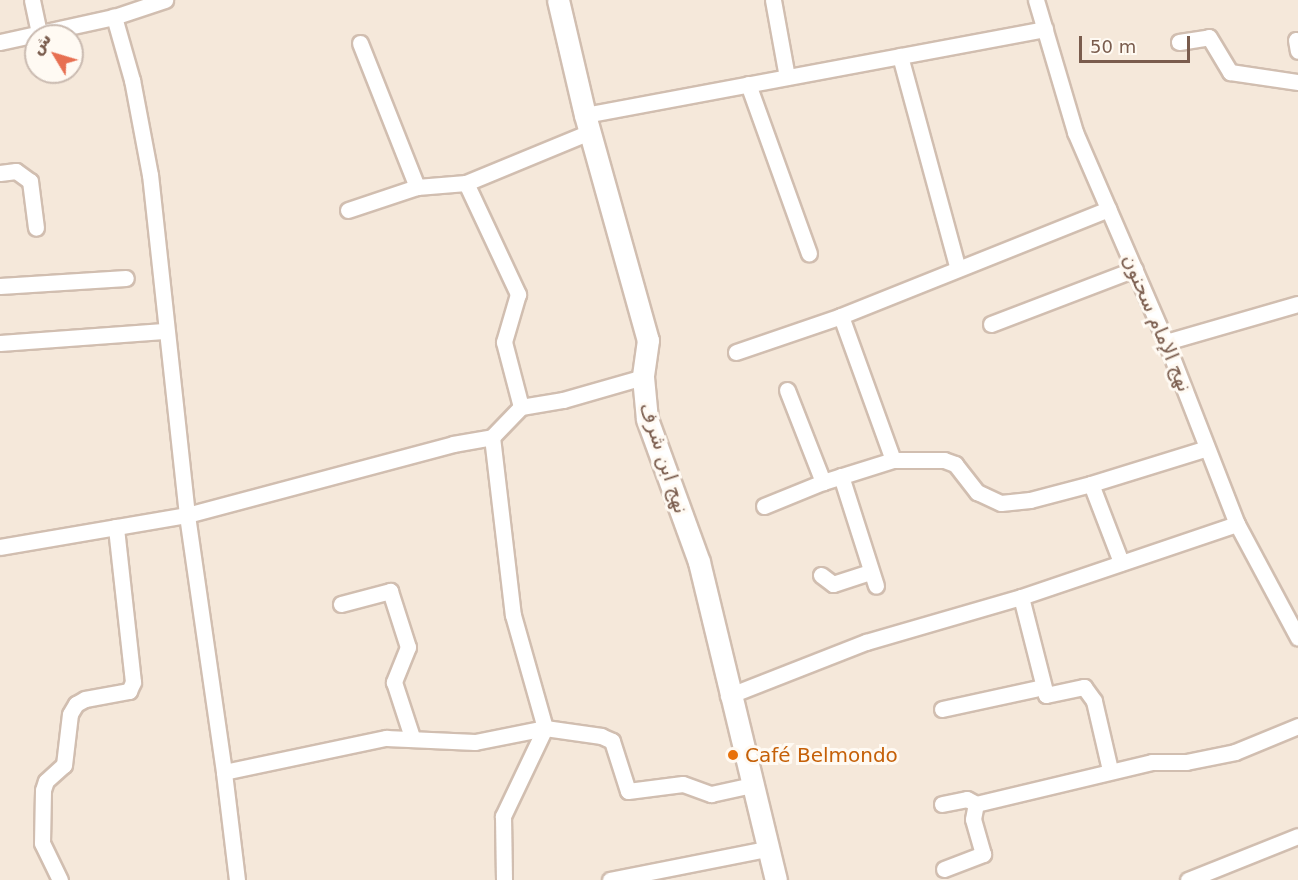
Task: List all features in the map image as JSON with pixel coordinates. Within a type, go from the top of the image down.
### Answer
[{"type":"street","points":[[32,0],[37,24]]},
{"type":"street","points":[[81,24],[114,17],[165,0]]},
{"type":"street","name":"نهج ابن شرف","points":[[558,0],[588,124],[648,340],[643,377],[647,419],[699,562],[728,696],[776,880]]},
{"type":"street","points":[[773,0],[787,77]]},
{"type":"street","name":"نهج الإمام سحنون","points":[[1036,0],[1076,132],[1166,342],[1238,524],[1298,638]]},
{"type":"street","points":[[114,17],[132,80],[150,175],[164,331],[237,880]]},
{"type":"street","points":[[348,210],[417,187],[466,183],[588,124],[748,84],[1045,29]]},
{"type":"street","points":[[0,42],[24,36]]},
{"type":"street","points":[[1179,42],[1209,37],[1230,72],[1298,82]]},
{"type":"street","points":[[360,43],[417,187]]},
{"type":"street","points":[[900,56],[957,267]]},
{"type":"street","points":[[748,84],[809,253]]},
{"type":"street","points":[[0,173],[16,171],[30,181],[36,228]]},
{"type":"street","points":[[466,183],[518,294],[504,342],[520,408]]},
{"type":"street","points":[[736,352],[841,316],[957,267],[1108,209]]},
{"type":"street","points":[[991,324],[1135,269]]},
{"type":"street","points":[[0,286],[126,278]]},
{"type":"street","points":[[1166,342],[1298,304]]},
{"type":"street","points":[[841,316],[893,460]]},
{"type":"street","points":[[0,343],[164,331]]},
{"type":"street","points":[[0,547],[187,516],[492,437],[520,408],[563,400],[643,377]]},
{"type":"street","points":[[787,390],[823,482]]},
{"type":"street","points":[[492,437],[513,615],[546,728],[503,816],[504,880]]},
{"type":"street","points":[[764,506],[823,482],[893,460],[944,460],[955,464],[977,492],[1001,503],[1030,500],[1091,484],[1207,448]]},
{"type":"street","points":[[821,575],[834,584],[874,579],[841,476]]},
{"type":"street","points":[[1091,484],[1121,562]]},
{"type":"street","points":[[728,696],[866,642],[1021,597],[1238,524]]},
{"type":"street","points":[[60,880],[42,843],[43,790],[46,781],[64,765],[70,714],[76,704],[85,699],[129,691],[133,682],[116,527]]},
{"type":"street","points":[[340,604],[390,591],[408,647],[394,682],[412,737]]},
{"type":"street","points":[[1021,597],[1046,695],[1084,687],[1094,701],[1110,770]]},
{"type":"street","points":[[942,709],[1044,687]]},
{"type":"street","points":[[942,804],[967,799],[976,804],[1110,770],[1234,752],[1298,726]]},
{"type":"street","points":[[224,772],[327,747],[412,737],[475,742],[546,728],[601,736],[612,741],[628,792],[683,784],[711,794],[752,785]]},
{"type":"street","points":[[944,868],[983,854],[973,819],[976,804]]},
{"type":"street","points":[[1188,880],[1298,836]]},
{"type":"street","points":[[610,880],[767,849]]},
{"type":"shaded area","points":[[0,0],[1298,0],[1298,880],[0,880]]},
{"type":"place","name":"Café Belmondo","points":[[733,755]]}]
